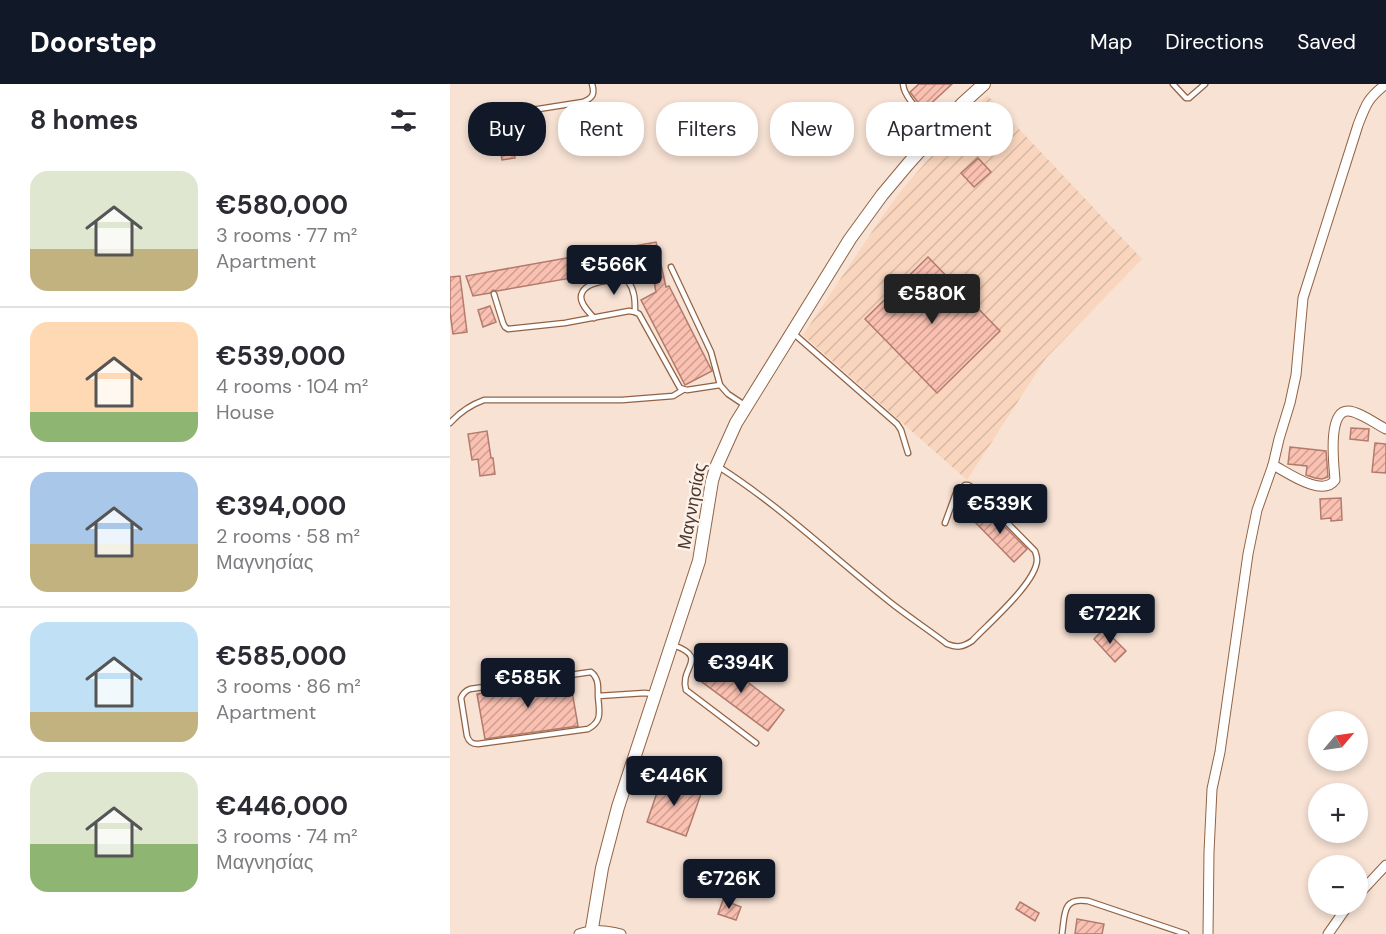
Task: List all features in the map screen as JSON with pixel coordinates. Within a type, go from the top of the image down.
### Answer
[{"type":"street","name":"Μαγνησίας","points":[[964,102],[984,84]]},
{"type":"street","points":[[1208,934],[1212,789],[1220,753],[1248,554],[1257,510],[1273,465],[1290,404],[1296,375],[1303,298],[1358,125],[1367,102],[1386,84]]},
{"type":"street","name":"Μαγνησίας","points":[[587,933],[618,807],[699,561],[712,481],[717,465],[746,406],[850,239],[882,195],[916,156]]},
{"type":"street","points":[[1273,465],[1306,484],[1329,486],[1335,480],[1334,427],[1339,414],[1353,412],[1386,429]]},
{"type":"street","points":[[1368,884],[1386,865]]},
{"type":"street","points":[[1328,934],[1341,915]]},
{"type":"street","points":[[587,933],[609,930],[621,934]]},
{"type":"lane","points":[[546,108],[589,100],[594,93],[592,84]]},
{"type":"lane","points":[[903,84],[902,87],[912,102]]},
{"type":"lane","points":[[1173,84],[1186,98],[1189,98],[1205,84]]},
{"type":"lane","points":[[671,267],[711,352],[720,385],[728,394],[746,406]]},
{"type":"lane","points":[[594,318],[585,307],[581,296],[584,290],[605,281],[628,281],[635,297],[636,312]]},
{"type":"lane","points":[[494,294],[502,323],[508,328],[564,323],[629,311],[636,312],[683,390]]},
{"type":"lane","points":[[793,333],[897,424],[908,453]]},
{"type":"lane","points":[[450,423],[473,404],[484,400],[622,400],[673,396],[683,390],[720,385]]},
{"type":"lane","points":[[717,465],[741,481],[895,606],[947,644],[956,647],[964,646],[972,641],[1015,597],[1035,567],[1037,556],[1035,551],[968,485],[956,493],[945,523]]},
{"type":"lane","points":[[672,645],[682,648],[691,655],[692,659],[684,683],[686,690],[756,743]]},
{"type":"lane","points":[[591,672],[597,679],[598,696],[599,719],[588,729],[478,744],[472,744],[467,736],[461,698],[470,689],[591,672]]},
{"type":"lane","points":[[598,696],[655,694]]},
{"type":"lane","points":[[1062,934],[1066,908],[1073,901],[1079,900],[1089,901],[1186,934]]},
{"type":"shaded area","points":[[987,95],[994,102],[980,102]]},
{"type":"shaded area","points":[[1013,123],[1142,259],[1046,358],[967,480],[803,335],[901,191],[931,156],[1013,156]]},
{"type":"building","points":[[919,84],[952,84],[933,102],[918,102],[910,92]]},
{"type":"building","points":[[501,156],[515,156],[515,158],[502,160]]},
{"type":"building","points":[[978,158],[991,172],[974,187],[961,173]]},
{"type":"building","points":[[656,242],[666,287],[669,286],[712,371],[685,385],[641,300],[656,292],[651,264],[493,290],[490,293],[473,296],[466,276]]},
{"type":"building","points":[[928,257],[1000,331],[937,393],[865,319]]},
{"type":"building","points":[[460,276],[467,332],[453,334],[450,312],[450,277]]},
{"type":"building","points":[[490,306],[496,322],[483,327],[478,310]]},
{"type":"building","points":[[1351,428],[1369,429],[1368,441],[1350,439]]},
{"type":"building","points":[[487,431],[495,474],[480,476],[478,459],[472,460],[468,434]]},
{"type":"building","points":[[1375,443],[1386,444],[1386,473],[1372,472]]},
{"type":"building","points":[[1290,447],[1326,451],[1328,477],[1315,478],[1306,475],[1307,466],[1288,464]]},
{"type":"building","points":[[1341,498],[1342,520],[1321,519],[1320,499]]},
{"type":"building","points":[[986,508],[1027,549],[1014,562],[974,521]]},
{"type":"building","points":[[1104,629],[1126,651],[1115,662],[1094,639]]},
{"type":"building","points":[[715,657],[784,710],[768,731],[698,679]]},
{"type":"building","points":[[570,679],[578,726],[485,739],[477,694]]},
{"type":"building","points":[[663,775],[671,778],[670,782],[701,794],[686,836],[647,822]]},
{"type":"building","points":[[723,900],[741,907],[736,920],[718,914]]},
{"type":"building","points":[[1020,902],[1039,913],[1035,921],[1016,909]]},
{"type":"building","points":[[1077,919],[1104,924],[1102,934],[1075,934]]}]
